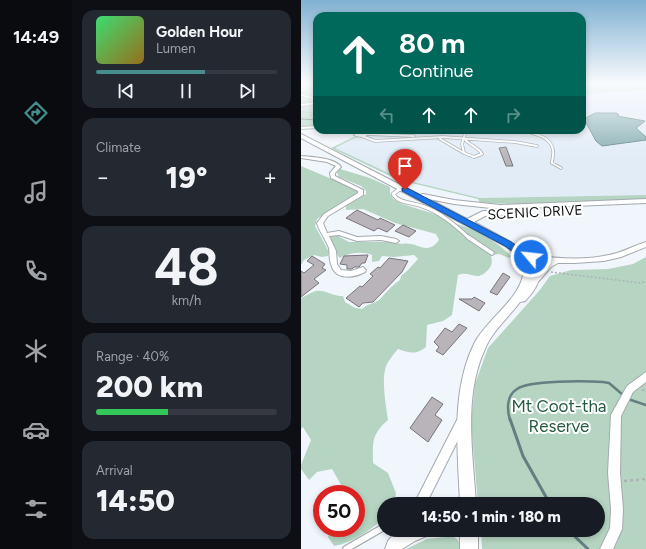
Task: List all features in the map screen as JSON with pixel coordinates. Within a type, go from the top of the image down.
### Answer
[{"type":"main road","points":[[301,136],[401,188],[467,219]]},
{"type":"main road","points":[[401,188],[416,193],[467,219],[527,255],[536,268],[535,280],[527,293],[506,311]]},
{"type":"main road","name":"SCENIC DRIVE","points":[[416,193],[435,199],[492,206]]},
{"type":"main road","name":"SCENIC DRIVE","points":[[646,201],[474,207],[467,211],[467,219],[488,213],[646,208]]},
{"type":"main road","points":[[468,497],[465,415],[467,385],[473,363],[481,344],[493,326],[506,311],[528,278],[527,255]]},
{"type":"main road","points":[[469,537],[469,549]]},
{"type":"street","points":[[301,128],[313,127]]},
{"type":"street","points":[[356,134],[362,136],[365,134]]},
{"type":"street","points":[[301,157],[328,161],[340,166],[332,173],[333,177],[358,188],[361,192],[361,194],[341,205],[322,219],[320,223],[324,235],[332,247],[334,265],[337,269],[345,274],[351,275],[363,270]]},
{"type":"street","points":[[324,235],[339,233],[357,239],[381,238],[396,241]]},
{"type":"street","points":[[527,255],[562,259],[600,260],[628,253],[646,244]]},
{"type":"street","points":[[535,280],[551,264],[562,259]]},
{"type":"street","points":[[606,549],[617,529],[615,483],[616,415],[623,399],[630,390],[646,376]]},
{"type":"street","points":[[424,497],[465,415]]},
{"type":"street","points":[[388,549],[399,537]]},
{"type":"street","points":[[391,549],[409,537]]},
{"type":"lane","points":[[394,134],[511,141],[537,146]]},
{"type":"lane","points":[[464,134],[462,144],[465,153]]},
{"type":"lane","points":[[536,134],[548,140],[553,148],[551,163],[561,168]]},
{"type":"lane","points":[[362,136],[367,139],[381,140],[434,137],[445,141],[470,156],[477,157],[482,154],[482,152],[467,143],[463,138]]},
{"type":"lane","points":[[401,188],[393,194],[397,199],[422,206],[441,214],[450,220],[473,241],[492,252]]},
{"type":"lane","points":[[346,549],[377,531]]},
{"type":"path","points":[[301,112],[313,112],[310,114],[311,117],[313,117]]},
{"type":"path","points":[[548,272],[626,282],[641,283],[646,281]]},
{"type":"path","points":[[615,483],[646,479]]},
{"type":"shaded area","points":[[586,109],[646,109],[646,195],[480,198],[401,179],[334,148],[357,137],[366,136],[369,134],[586,134]]},
{"type":"green space","points":[[301,109],[313,109],[313,126],[301,126]]},
{"type":"green space","points":[[360,134],[369,134],[366,136],[357,137],[335,148],[401,179],[480,198],[646,195],[646,199],[517,204],[480,203],[478,199],[399,180],[331,148]]},
{"type":"green space","points":[[301,166],[360,191],[317,219],[315,226],[329,252],[328,256],[322,257],[314,255],[304,260],[301,265]]},
{"type":"green space","points":[[340,169],[370,178],[390,187],[390,193],[393,199],[402,204],[438,215],[457,224],[480,232],[511,256],[509,258],[499,254],[491,255],[491,266],[484,274],[480,276],[466,274],[458,275],[452,315],[443,321],[427,325],[426,347],[416,352],[406,352],[398,349],[388,362],[385,370],[384,381],[388,420],[378,430],[374,439],[373,463],[388,473],[396,493],[395,497],[377,497],[377,524],[365,532],[365,485],[341,485],[332,469],[317,472],[309,480],[301,469],[301,465],[311,440],[303,427],[301,429],[301,298],[314,292],[322,291],[343,296],[345,302],[355,308],[362,309],[379,300],[400,280],[401,276],[418,259],[414,255],[394,257],[382,256],[379,261],[372,262],[372,255],[360,253],[347,255],[340,258],[330,240],[332,235],[336,235],[349,242],[388,242],[413,244],[426,248],[435,245],[439,240],[436,234],[395,223],[363,209],[346,210],[346,206],[366,194],[366,191],[361,186],[339,177],[337,172]]},
{"type":"green space","name":"Mt Coot-tha Reserve","points":[[646,257],[646,549],[482,549],[481,537],[605,537],[605,497],[477,497],[471,422],[475,384],[488,348],[539,291],[550,276],[571,270],[608,269],[633,264]]},
{"type":"green space","points":[[328,537],[357,537],[348,542],[334,546]]},
{"type":"green space","points":[[454,537],[458,540],[461,549],[406,549],[427,539]]},
{"type":"water","points":[[595,113],[617,113],[619,115],[617,116],[645,121],[636,128],[646,137],[646,140],[602,146],[596,141],[586,123],[586,118]]},
{"type":"building","points":[[506,147],[513,166],[506,166],[499,148]]},
{"type":"building","points":[[357,210],[378,220],[380,218],[395,225],[387,232],[378,228],[374,231],[346,218]]},
{"type":"building","points":[[403,225],[416,231],[409,237],[395,231]]},
{"type":"building","points":[[368,255],[365,263],[362,263],[359,267],[347,269],[347,265],[340,264],[344,256]]},
{"type":"building","points":[[312,256],[325,264],[322,268],[326,270],[314,279],[319,283],[301,297],[301,271],[304,273],[314,265],[307,261]]},
{"type":"building","points":[[389,258],[408,261],[402,272],[373,302],[363,303],[359,307],[346,298],[360,286],[362,287],[373,276],[370,274],[378,267],[380,268]]},
{"type":"building","points":[[503,273],[510,277],[497,295],[490,292]]},
{"type":"building","points":[[474,297],[485,303],[479,311],[459,299],[472,299]]},
{"type":"building","points":[[459,324],[467,328],[443,355],[436,351],[439,347],[434,342],[445,328],[452,332]]},
{"type":"building","points":[[432,397],[443,404],[435,415],[442,420],[428,442],[410,428]]},
{"type":"waterway","points":[[301,119],[313,120]]},
{"type":"waterway","points":[[510,420],[508,412],[509,399],[513,392],[523,386],[558,382],[603,382],[609,383],[623,395]]},
{"type":"waterway","points":[[628,399],[646,405]]},
{"type":"waterway","points":[[510,419],[523,456],[546,497]]},
{"type":"waterway","points":[[575,537],[588,549]]},
{"type":"route","points":[[405,190],[508,244],[522,254],[531,257]]}]
